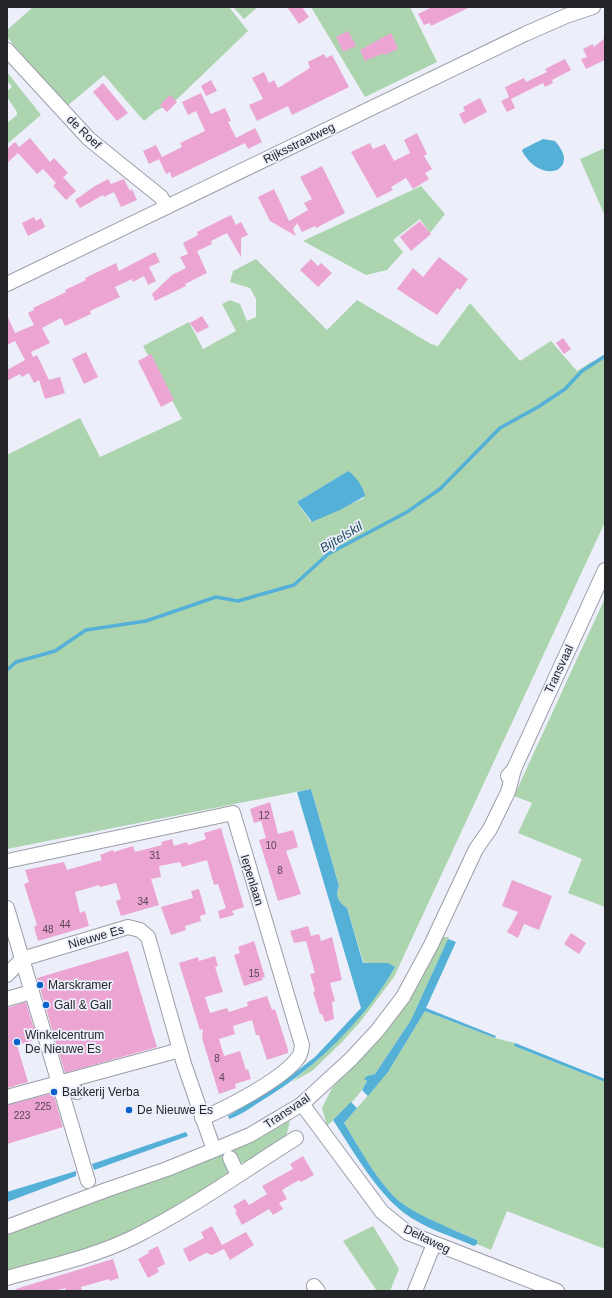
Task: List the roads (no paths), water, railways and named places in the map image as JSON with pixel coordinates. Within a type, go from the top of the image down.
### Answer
[{"type":"street","name":"Rijksstraatweg","points":[[7,284],[525,34],[566,16],[593,7]]},
{"type":"street","name":"de Roef","points":[[7,50],[89,140],[161,197],[168,207]]},
{"type":"street","name":"Transvaal","points":[[7,1227],[106,1190],[167,1170],[250,1135],[302,1104],[351,1059],[377,1031],[403,997],[431,945],[476,849],[490,829],[508,792],[514,769],[605,570]]},
{"type":"street","name":"Iepenlaan","points":[[7,861],[233,813],[302,1049],[297,1060],[271,1081],[217,1112],[202,1118]]},
{"type":"street","points":[[7,908],[16,952],[31,992],[88,1181]]},
{"type":"street","name":"Nieuwe Es","points":[[16,952],[128,928],[140,930],[148,937],[180,1050],[214,1150]]},
{"type":"street","points":[[7,975],[16,952]]},
{"type":"street","points":[[7,999],[31,992]]},
{"type":"street","points":[[7,1097],[180,1050]]},
{"type":"street","points":[[59,1082],[69,1086],[77,1092]]},
{"type":"street","name":"Deltaweg","points":[[302,1104],[382,1212],[408,1233],[557,1291]]},
{"type":"street","points":[[7,1278],[93,1253],[131,1238],[238,1175],[296,1138]]},
{"type":"street","points":[[230,1158],[238,1175]]},
{"type":"street","points":[[415,1291],[434,1244]]},
{"type":"water","points":[[543,139],[555,141],[564,156],[561,167],[557,170],[542,170],[532,164],[522,151],[523,149]]},
{"type":"water","points":[[348,471],[359,482],[365,496],[342,509],[312,522],[297,502]]},
{"type":"water","points":[[311,789],[339,886],[337,896],[341,903],[347,908],[363,963],[388,963],[395,967],[368,1007],[335,1044],[298,1076],[244,1112],[229,1119],[228,1116],[279,1085],[315,1057],[361,1008],[297,792]]},
{"type":"water","points":[[448,939],[456,942],[426,1008],[496,1036],[495,1038],[425,1011],[388,1072],[368,1096],[362,1090],[367,1081],[364,1079],[367,1076],[375,1074],[411,1020]]},
{"type":"water","points":[[515,1043],[605,1079],[605,1082],[514,1046]]},
{"type":"water","points":[[351,1102],[357,1108],[344,1123],[370,1166],[386,1187],[403,1204],[429,1219],[477,1240],[477,1244],[474,1246],[420,1223],[404,1213],[383,1193],[365,1170],[333,1120]]},
{"type":"water","points":[[186,1132],[188,1136],[94,1170],[92,1164]]},
{"type":"water","points":[[76,1171],[76,1176],[7,1202],[7,1192]]},
{"type":"waterway","name":"Bijtelskil","points":[[7,670],[16,662],[55,651],[86,630],[146,621],[216,597],[238,601],[294,585],[328,554],[407,512],[440,489],[500,428],[538,407],[565,389],[582,371],[605,356]]},
{"type":"place","name":"Marskramer","points":[[40,985]]},
{"type":"place","name":"Gall & Gall","points":[[46,1005]]},
{"type":"place","name":"Winkelcentrum De Nieuwe Es","points":[[17,1042]]},
{"type":"place","name":"Bakkerij Verba","points":[[54,1092]]},
{"type":"place","name":"De Nieuwe Es","points":[[129,1110]]}]
